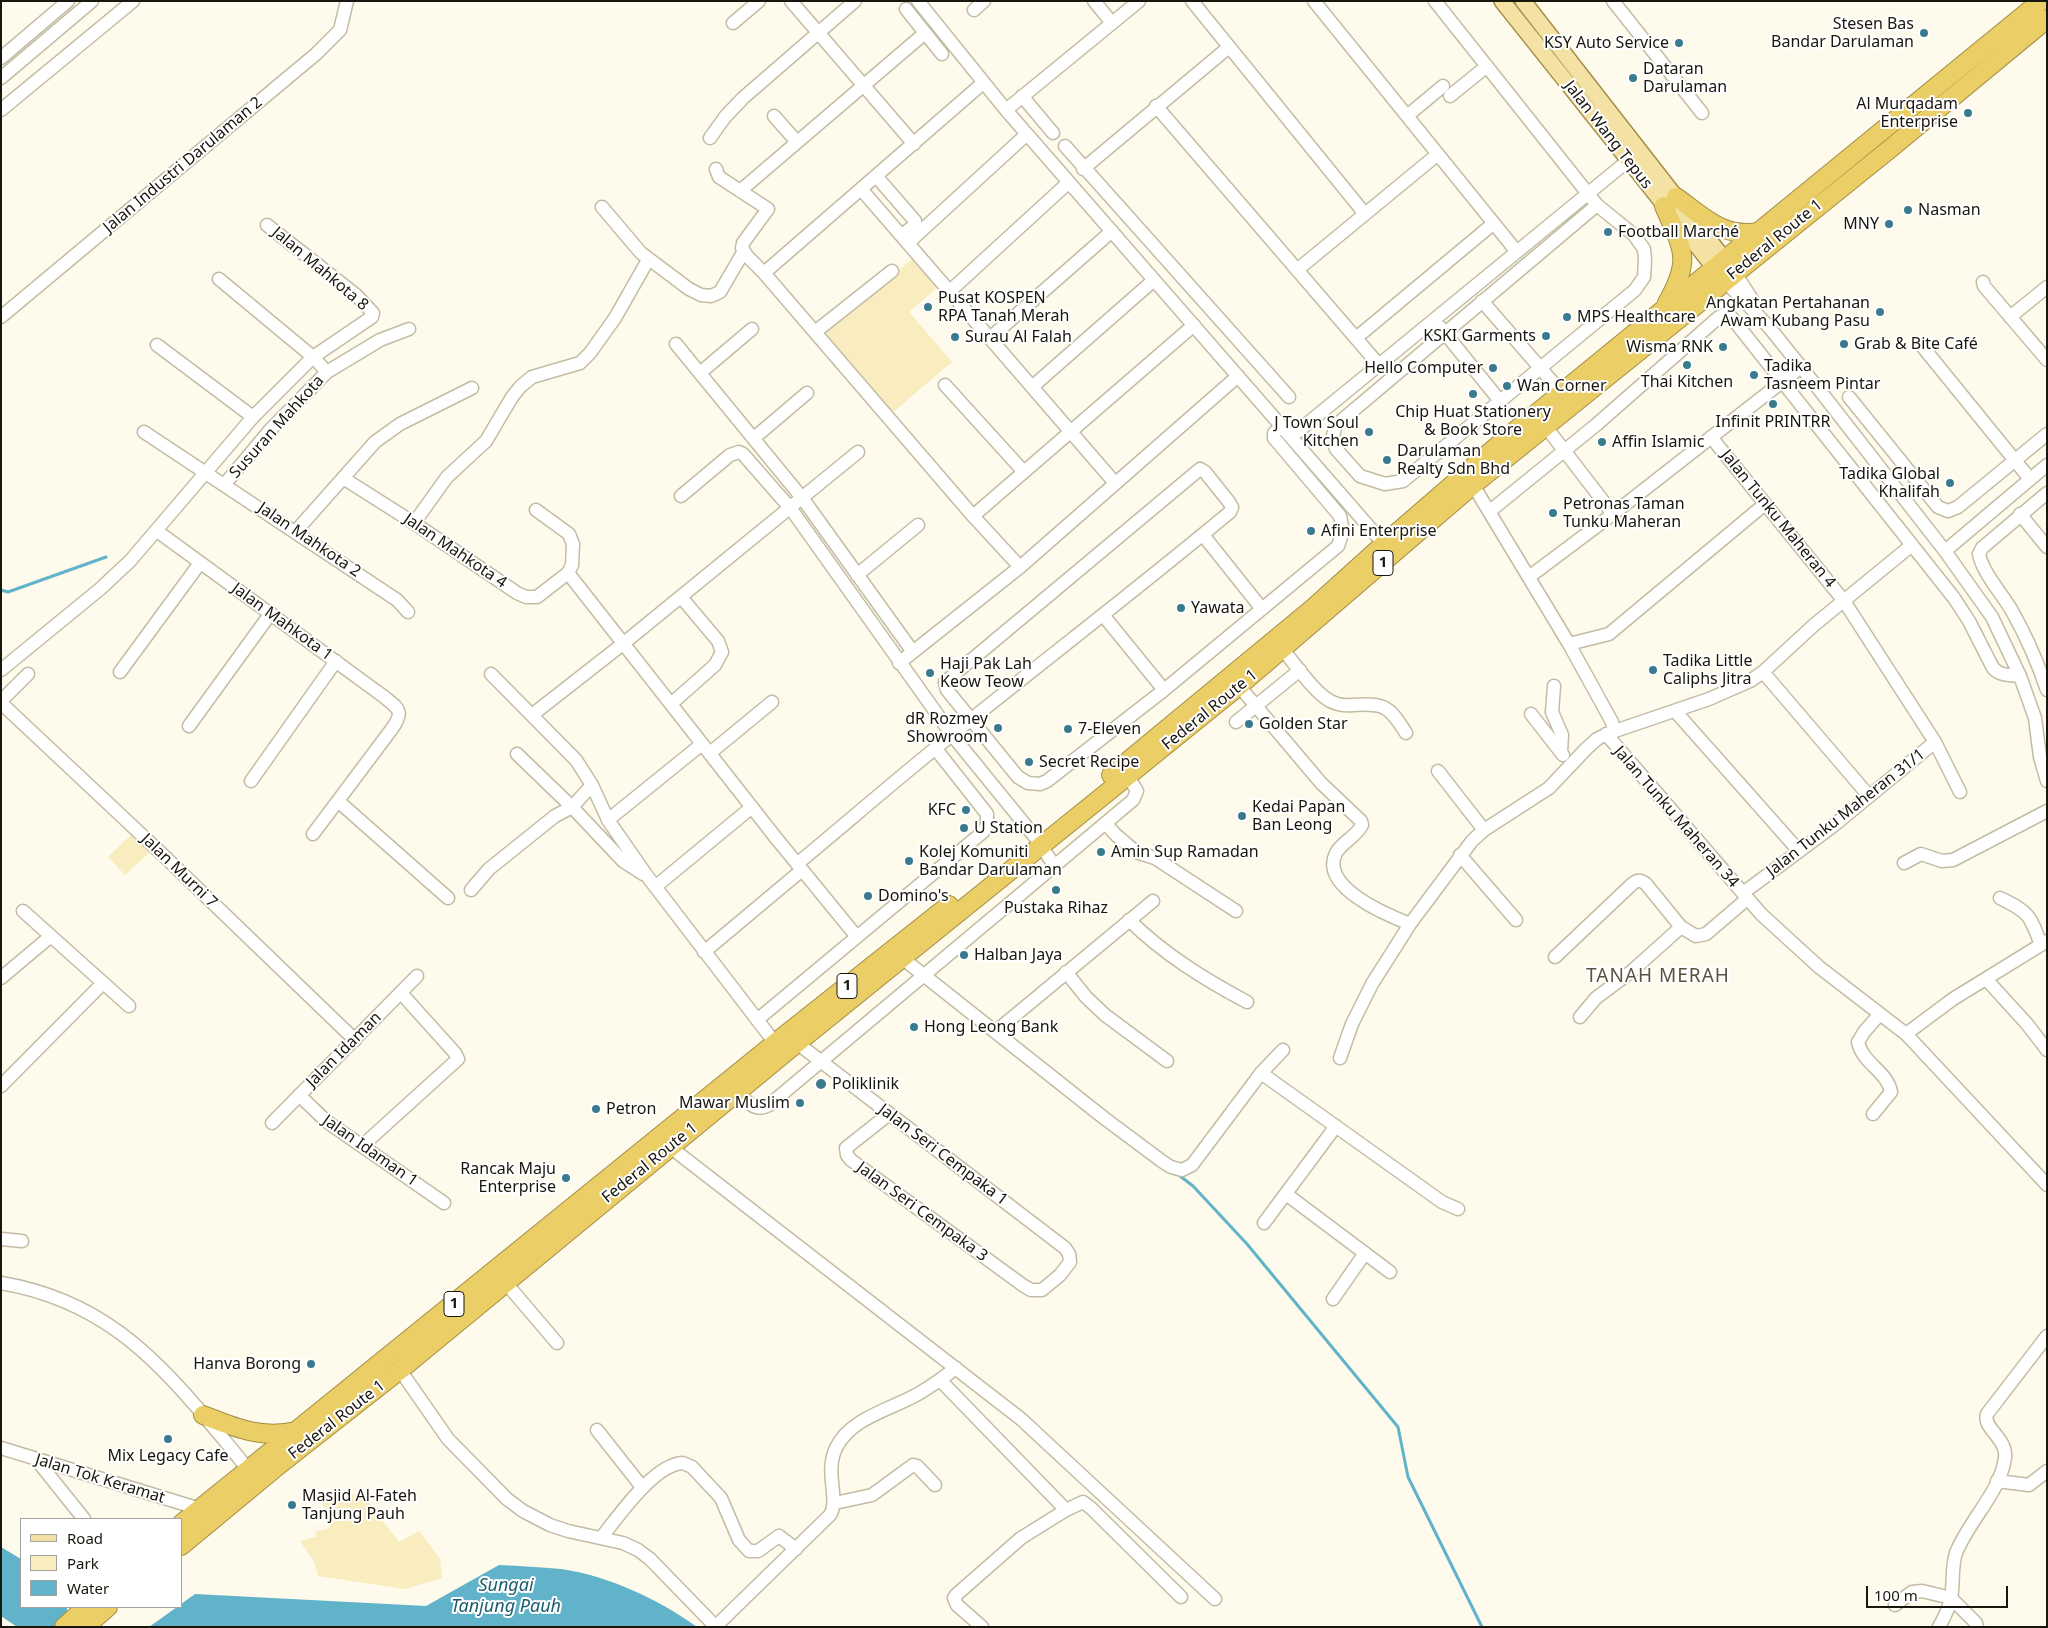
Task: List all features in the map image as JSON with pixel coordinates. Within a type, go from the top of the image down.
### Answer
[{"type":"highway","name":"Federal Route 1","points":[[182,1545],[298,1430],[665,1142],[738,1093],[902,958],[1312,609],[1384,544],[1562,393],[1663,310],[1725,271],[1758,232],[2041,1]]},
{"type":"highway","name":"Federal Route 1","points":[[182,1523],[200,1509],[253,1476],[400,1370],[505,1282],[775,1043],[1038,842],[1128,776],[1283,650],[1473,485],[1546,427],[1725,271],[2047,19]]},
{"type":"highway","points":[[1670,202],[1719,228],[1743,235],[1758,232]]},
{"type":"highway","points":[[1663,310],[1678,284],[1683,262],[1670,202]]},
{"type":"highway","points":[[203,1415],[241,1430],[265,1435],[282,1434],[298,1430]]},
{"type":"highway","points":[[64,1627],[98,1609]]},
{"type":"highway","points":[[84,1627],[98,1609]]},
{"type":"main road","name":"Jalan Wang Tepus","points":[[1502,1],[1634,157],[1725,271]]},
{"type":"main road","name":"Jalan Wang Tepus","points":[[1523,1],[1634,157]]},
{"type":"street","points":[[1,58],[68,1]]},
{"type":"street","points":[[1,78],[92,1]]},
{"type":"street","points":[[1,110],[133,1]]},
{"type":"street","name":"Jalan Industri Darulaman 2","points":[[1,317],[316,54],[340,30],[347,1]]},
{"type":"street","points":[[733,23],[759,1]]},
{"type":"street","points":[[791,1],[914,144]]},
{"type":"street","points":[[710,138],[725,117],[743,98],[855,1]]},
{"type":"street","points":[[918,1],[1006,110],[1384,544]]},
{"type":"street","points":[[974,10],[984,1]]},
{"type":"street","points":[[1094,1],[1112,23]]},
{"type":"street","points":[[1006,110],[1139,1]]},
{"type":"street","points":[[1192,1],[1365,214]]},
{"type":"street","points":[[1314,1],[1517,252]]},
{"type":"street","points":[[1435,1],[1588,194],[1598,205],[1634,235],[1644,249],[1646,260],[1644,277],[1634,290],[1408,477],[1396,483],[1385,484],[1360,476],[1336,449],[1332,439],[1333,430],[1339,421],[1598,205]]},
{"type":"street","points":[[1613,1],[1702,113]]},
{"type":"street","points":[[906,9],[942,54]]},
{"type":"street","points":[[740,191],[926,33]]},
{"type":"street","points":[[1083,169],[1156,106],[1230,47]]},
{"type":"street","points":[[1407,116],[1487,66]]},
{"type":"street","points":[[764,273],[984,83]]},
{"type":"street","points":[[1022,96],[1053,133]]},
{"type":"street","points":[[1156,106],[1379,365]]},
{"type":"street","points":[[774,116],[797,142]]},
{"type":"street","points":[[905,239],[1027,134]]},
{"type":"street","points":[[1064,146],[1289,398]]},
{"type":"street","points":[[1297,270],[1438,154]]},
{"type":"street","points":[[1291,437],[1634,157]]},
{"type":"street","points":[[716,170],[719,177],[768,209],[743,244],[744,251],[973,516],[1020,567]]},
{"type":"street","points":[[876,176],[915,222],[915,225],[905,239]]},
{"type":"street","points":[[950,291],[1069,182]]},
{"type":"street","points":[[862,189],[1115,483]]},
{"type":"street","points":[[602,207],[648,260],[672,274],[689,289],[701,295],[711,296],[720,292],[744,251]]},
{"type":"street","points":[[1356,338],[1494,223]]},
{"type":"street","name":"Jalan Mahkota 8","points":[[266,225],[356,295],[373,314],[372,318],[312,357]]},
{"type":"street","points":[[990,338],[1112,231]]},
{"type":"street","points":[[414,523],[447,477],[486,441],[512,397],[521,386],[532,377],[580,363],[590,353],[615,318],[648,260]]},
{"type":"street","points":[[815,332],[892,271]]},
{"type":"street","points":[[1725,271],[1945,550],[1992,618],[2020,676],[2036,718],[2040,757],[2047,781]]},
{"type":"street","points":[[219,279],[312,357],[327,372]]},
{"type":"street","points":[[1032,387],[1154,280]]},
{"type":"street","points":[[1983,282],[1984,286],[2010,318],[2047,360]]},
{"type":"street","points":[[2010,318],[2047,287]]},
{"type":"street","points":[[1482,301],[1562,393]]},
{"type":"street","points":[[1490,511],[1596,425],[1719,317],[1728,313],[1954,598],[1993,668],[1998,673],[2004,675],[2020,676]]},
{"type":"street","points":[[1434,320],[1500,401]]},
{"type":"street","points":[[973,516],[1194,326]]},
{"type":"street","points":[[700,373],[752,328]]},
{"type":"street","name":"Susuran Mahkota","points":[[224,485],[270,430],[327,372],[380,340],[409,329]]},
{"type":"street","points":[[676,344],[803,499],[913,652]]},
{"type":"street","points":[[157,345],[253,417]]},
{"type":"street","points":[[1922,346],[2030,479]]},
{"type":"street","points":[[1,670],[100,590],[130,561],[157,532],[253,417],[312,357]]},
{"type":"street","points":[[1529,577],[1801,367]]},
{"type":"street","points":[[899,663],[1020,567],[1238,376]]},
{"type":"street","points":[[945,385],[1024,472]]},
{"type":"street","points":[[296,531],[375,442],[388,432],[472,388]]},
{"type":"street","points":[[754,438],[807,393]]},
{"type":"street","points":[[1849,397],[1907,470],[1943,510],[1953,510],[1958,507],[2047,434]]},
{"type":"street","points":[[704,952],[935,748],[952,735],[972,719],[1104,615],[1230,512],[1232,507],[1205,472],[1200,469],[945,682],[947,690],[972,719],[1022,781],[1040,784],[1047,781],[1164,690],[1340,543],[1343,531],[1340,516],[1274,438],[1274,434],[1281,426]]},
{"type":"street","points":[[1546,427],[1613,514]]},
{"type":"street","name":"Jalan Mahkota 2","points":[[144,432],[398,600],[408,612]]},
{"type":"street","name":"Jalan Tunku Maheran 4","points":[[1711,437],[1844,601]]},
{"type":"street","points":[[681,496],[730,454],[739,452],[743,454],[791,509],[952,735],[1038,842],[1054,865]]},
{"type":"street","points":[[532,715],[791,509],[858,452]]},
{"type":"street","points":[[1945,550],[2047,466]]},
{"type":"street","name":"Jalan Mahkota 4","points":[[343,478],[414,523],[517,593],[526,597],[537,597],[568,573]]},
{"type":"street","name":"Jalan Tunku Maheran 34","points":[[1473,485],[1569,644],[1612,722],[1610,732],[1761,914],[1819,966],[1879,1015],[1906,1034],[2047,1185]]},
{"type":"street","points":[[2047,493],[1982,548],[1979,554],[2013,612],[2033,653],[2047,690]]},
{"type":"street","points":[[1330,504],[1341,494]]},
{"type":"street","points":[[1569,644],[1609,634],[1766,504]]},
{"type":"street","points":[[536,510],[569,534],[573,544],[574,556],[568,573],[857,937]]},
{"type":"street","points":[[2020,514],[2047,547]]},
{"type":"street","points":[[857,575],[918,525]]},
{"type":"street","name":"Jalan Mahkota 1","points":[[157,532],[336,661],[395,706],[400,713],[400,719],[338,801]]},
{"type":"street","points":[[1203,535],[1262,609]]},
{"type":"street","points":[[1340,1058],[1352,1024],[1372,984],[1410,924],[1460,855],[1484,830],[1542,793],[1586,749],[1610,732],[1730,691],[1763,672],[1912,545]]},
{"type":"street","points":[[120,672],[200,563]]},
{"type":"street","points":[[671,704],[715,665],[722,652],[718,641],[681,597]]},
{"type":"street","name":"Jalan Tunku Maheran 31/1","points":[[1681,927],[1696,936],[1706,934],[1745,896],[1935,742],[1844,601]]},
{"type":"street","points":[[189,726],[271,613]]},
{"type":"street","points":[[1104,615],[1164,690]]},
{"type":"street","points":[[1283,650],[1317,690],[1331,702],[1346,706],[1369,704],[1384,707],[1391,712],[1406,733]]},
{"type":"street","points":[[251,780],[336,661]]},
{"type":"street","points":[[1236,722],[1300,670]]},
{"type":"street","points":[[1763,672],[1869,796]]},
{"type":"street","points":[[1,702],[28,674]]},
{"type":"street","points":[[491,674],[576,760],[592,785],[608,820],[704,952],[775,1043]]},
{"type":"street","points":[[1239,686],[1321,783],[1361,821],[1360,830],[1340,847],[1335,854],[1333,864],[1338,879],[1365,903],[1410,924]]},
{"type":"street","points":[[1554,686],[1552,712],[1562,735],[1561,752]]},
{"type":"street","name":"Jalan Murni 7","points":[[1,702],[355,1040]]},
{"type":"street","points":[[608,820],[772,702]]},
{"type":"street","points":[[1675,711],[1799,851]]},
{"type":"street","points":[[1531,714],[1571,766]]},
{"type":"street","points":[[1935,742],[1960,792]]},
{"type":"street","points":[[757,1020],[983,832],[987,825],[987,814],[935,748]]},
{"type":"street","points":[[516,754],[572,807],[623,861],[651,881]]},
{"type":"street","points":[[1438,771],[1484,830]]},
{"type":"street","points":[[738,1093],[753,1107],[764,1108],[821,1062],[923,974],[1106,824],[1135,797],[1136,787],[1128,776]]},
{"type":"street","points":[[471,890],[489,870],[555,816],[572,807],[592,785]]},
{"type":"street","points":[[313,834],[338,801],[448,898]]},
{"type":"street","points":[[651,881],[752,807]]},
{"type":"street","points":[[1904,863],[1920,854],[1942,861],[1953,860],[2047,811]]},
{"type":"street","points":[[1106,824],[1136,852],[1155,858],[1236,911]]},
{"type":"street","points":[[1460,855],[1516,920]]},
{"type":"street","points":[[1555,957],[1638,880],[1642,880],[1646,884],[1681,927],[1632,971],[1596,998],[1580,1016]]},
{"type":"street","points":[[1906,1034],[1953,999],[2044,943],[2025,911],[2000,898]]},
{"type":"street","points":[[995,1032],[1153,901]]},
{"type":"street","points":[[23,911],[129,1006]]},
{"type":"street","points":[[1129,920],[1152,942],[1183,966],[1247,1002]]},
{"type":"street","points":[[1,978],[51,936]]},
{"type":"street","points":[[902,958],[1163,1162],[1171,1167],[1182,1170],[1192,1165],[1261,1073],[1283,1050]]},
{"type":"street","points":[[1066,972],[1086,997],[1105,1015],[1167,1061]]},
{"type":"street","name":"Jalan Idaman","points":[[272,1123],[418,976]]},
{"type":"street","points":[[1986,979],[2047,1050]]},
{"type":"street","points":[[1,1086],[103,983]]},
{"type":"street","points":[[362,1146],[458,1059],[455,1053],[401,993]]},
{"type":"street","points":[[1872,1114],[1891,1092],[1886,1080],[1860,1052],[1858,1042],[1879,1015]]},
{"type":"street","name":"Jalan Seri Cempaka 1","points":[[797,1043],[1065,1248],[1069,1254],[1070,1262],[1060,1275],[1042,1290],[1031,1290],[1024,1286]]},
{"type":"street","points":[[1261,1073],[1442,1202],[1458,1209]]},
{"type":"street","name":"Jalan Idaman 1","points":[[299,1095],[326,1121],[444,1203]]},
{"type":"street","name":"Jalan Seri Cempaka 3","points":[[889,1114],[849,1144],[846,1148],[847,1155],[1024,1286]]},
{"type":"street","points":[[1264,1223],[1336,1126]]},
{"type":"street","points":[[665,1142],[1020,1418],[1215,1599]]},
{"type":"street","points":[[1286,1194],[1390,1272]]},
{"type":"street","points":[[1,1239],[22,1241]]},
{"type":"street","points":[[1333,1299],[1365,1253]]},
{"type":"street","points":[[505,1282],[557,1343]]},
{"type":"street","points":[[1,1283],[47,1295],[78,1308],[116,1329],[166,1371],[253,1476]]},
{"type":"street","points":[[1939,1627],[1951,1598],[1952,1569],[1957,1552],[1997,1480],[2005,1452],[2001,1442],[1988,1425],[1986,1418],[2047,1336]]},
{"type":"street","points":[[400,1370],[448,1439],[507,1499],[523,1511],[550,1525],[631,1546],[650,1559],[716,1626],[827,1519],[835,1503],[830,1475],[832,1459],[836,1446],[844,1436],[862,1421],[913,1397],[956,1368]]},
{"type":"street","points":[[940,1380],[1066,1510]]},
{"type":"street","points":[[597,1430],[642,1487]]},
{"type":"street","name":"Jalan Tok Keramat","points":[[1,1448],[200,1509]]},
{"type":"street","points":[[36,1459],[83,1518]]},
{"type":"street","points":[[601,1538],[642,1487],[678,1463],[687,1464],[721,1498],[740,1540],[750,1552],[758,1551],[779,1536],[796,1549]]},
{"type":"street","points":[[835,1503],[872,1495],[913,1465],[917,1466],[935,1485]]},
{"type":"street","points":[[1997,1480],[2029,1484],[2047,1472]]},
{"type":"street","points":[[982,1627],[957,1605],[954,1598],[1021,1538],[1080,1503],[1089,1506],[1181,1597]]},
{"type":"street","points":[[1895,1605],[1906,1595],[1917,1590],[1951,1598],[1976,1623],[1977,1627]]},
{"type":"green space","points":[[912,259],[937,288],[909,312],[952,362],[892,413],[825,334]]},
{"type":"green space","points":[[133,833],[150,852],[125,875],[108,857]]},
{"type":"green space","points":[[343,1490],[347,1497],[361,1492],[399,1542],[419,1531],[440,1559],[442,1578],[405,1589],[318,1576],[314,1561],[300,1541],[316,1537],[315,1532],[330,1528],[321,1499]]},
{"type":"water","points":[[1,1547],[20,1558],[20,1608],[67,1608],[67,1615],[80,1627],[17,1627],[1,1616]]},
{"type":"water","name":"Sungai Tanjung Pauh","points":[[499,1565],[538,1567],[579,1572],[615,1583],[666,1607],[697,1627],[149,1627],[176,1608],[182,1608],[182,1603],[195,1594],[426,1606]]},
{"type":"waterway","points":[[1,590],[8,592],[106,557]]},
{"type":"waterway","points":[[1180,1176],[1193,1186],[1247,1244],[1398,1427],[1408,1477],[1482,1627]]},
{"type":"place","name":"Stesen Bas Bandar Darulaman","points":[[1924,33]]},
{"type":"place","name":"KSY Auto Service","points":[[1679,43]]},
{"type":"place","name":"Dataran Darulaman","points":[[1633,78]]},
{"type":"place","name":"Al Murqadam Enterprise","points":[[1968,113]]},
{"type":"place","name":"Nasman","points":[[1908,210]]},
{"type":"place","name":"MNY","points":[[1889,224]]},
{"type":"place","name":"Football Marché","points":[[1608,232]]},
{"type":"place","name":"Pusat KOSPEN RPA Tanah Merah","points":[[928,307]]},
{"type":"place","name":"Angkatan Pertahanan Awam Kubang Pasu","points":[[1880,312]]},
{"type":"place","name":"MPS Healthcare","points":[[1567,317]]},
{"type":"place","name":"KSKI Garments","points":[[1546,336]]},
{"type":"place","name":"Surau Al Falah","points":[[955,337]]},
{"type":"place","name":"Grab & Bite Café","points":[[1844,344]]},
{"type":"place","name":"Wisma RNK","points":[[1723,347]]},
{"type":"place","name":"Thai Kitchen","points":[[1687,365]]},
{"type":"place","name":"Hello Computer","points":[[1493,368]]},
{"type":"place","name":"Tadika Tasneem Pintar","points":[[1754,375]]},
{"type":"place","name":"Wan Corner","points":[[1507,386]]},
{"type":"place","name":"Chip Huat Stationery & Book Store","points":[[1473,394]]},
{"type":"place","name":"Infinit PRINTRR","points":[[1773,404]]},
{"type":"place","name":"J Town Soul Kitchen","points":[[1369,432]]},
{"type":"place","name":"Affin Islamic","points":[[1602,442]]},
{"type":"place","name":"Darulaman Realty Sdn Bhd","points":[[1387,460]]},
{"type":"place","name":"Tadika Global Khalifah","points":[[1950,483]]},
{"type":"place","name":"Petronas Taman Tunku Maheran","points":[[1553,513]]},
{"type":"place","name":"Afini Enterprise","points":[[1311,531]]},
{"type":"place","name":"Yawata","points":[[1181,608]]},
{"type":"place","name":"Tadika Little Caliphs Jitra","points":[[1653,670]]},
{"type":"place","name":"Haji Pak Lah Keow Teow","points":[[930,673]]},
{"type":"place","name":"Golden Star","points":[[1249,724]]},
{"type":"place","name":"dR Rozmey Showroom","points":[[998,728]]},
{"type":"place","name":"7-Eleven","points":[[1068,729]]},
{"type":"place","name":"Secret Recipe","points":[[1029,762]]},
{"type":"place","name":"KFC","points":[[966,810]]},
{"type":"place","name":"Kedai Papan Ban Leong","points":[[1242,816]]},
{"type":"place","name":"U Station","points":[[964,828]]},
{"type":"place","name":"Amin Sup Ramadan","points":[[1101,852]]},
{"type":"place","name":"Kolej Komuniti Bandar Darulaman","points":[[909,861]]},
{"type":"place","name":"Pustaka Rihaz","points":[[1056,890]]},
{"type":"place","name":"Domino's","points":[[868,896]]},
{"type":"place","name":"Halban Jaya","points":[[964,955]]},
{"type":"place","name":"Hong Leong Bank","points":[[914,1027]]},
{"type":"place","name":"Poliklinik","points":[[821,1084]]},
{"type":"place","name":"Mawar Muslim","points":[[800,1103]]},
{"type":"place","name":"Petron","points":[[596,1109]]},
{"type":"place","name":"Rancak Maju Enterprise","points":[[566,1178]]},
{"type":"place","name":"Hanva Borong","points":[[311,1364]]},
{"type":"place","name":"Mix Legacy Cafe","points":[[168,1439]]},
{"type":"place","name":"Masjid Al-Fateh Tanjung Pauh","points":[[292,1505]]},
{"type":"district","name":"TANAH MERAH","points":[[1658,977]]}]
